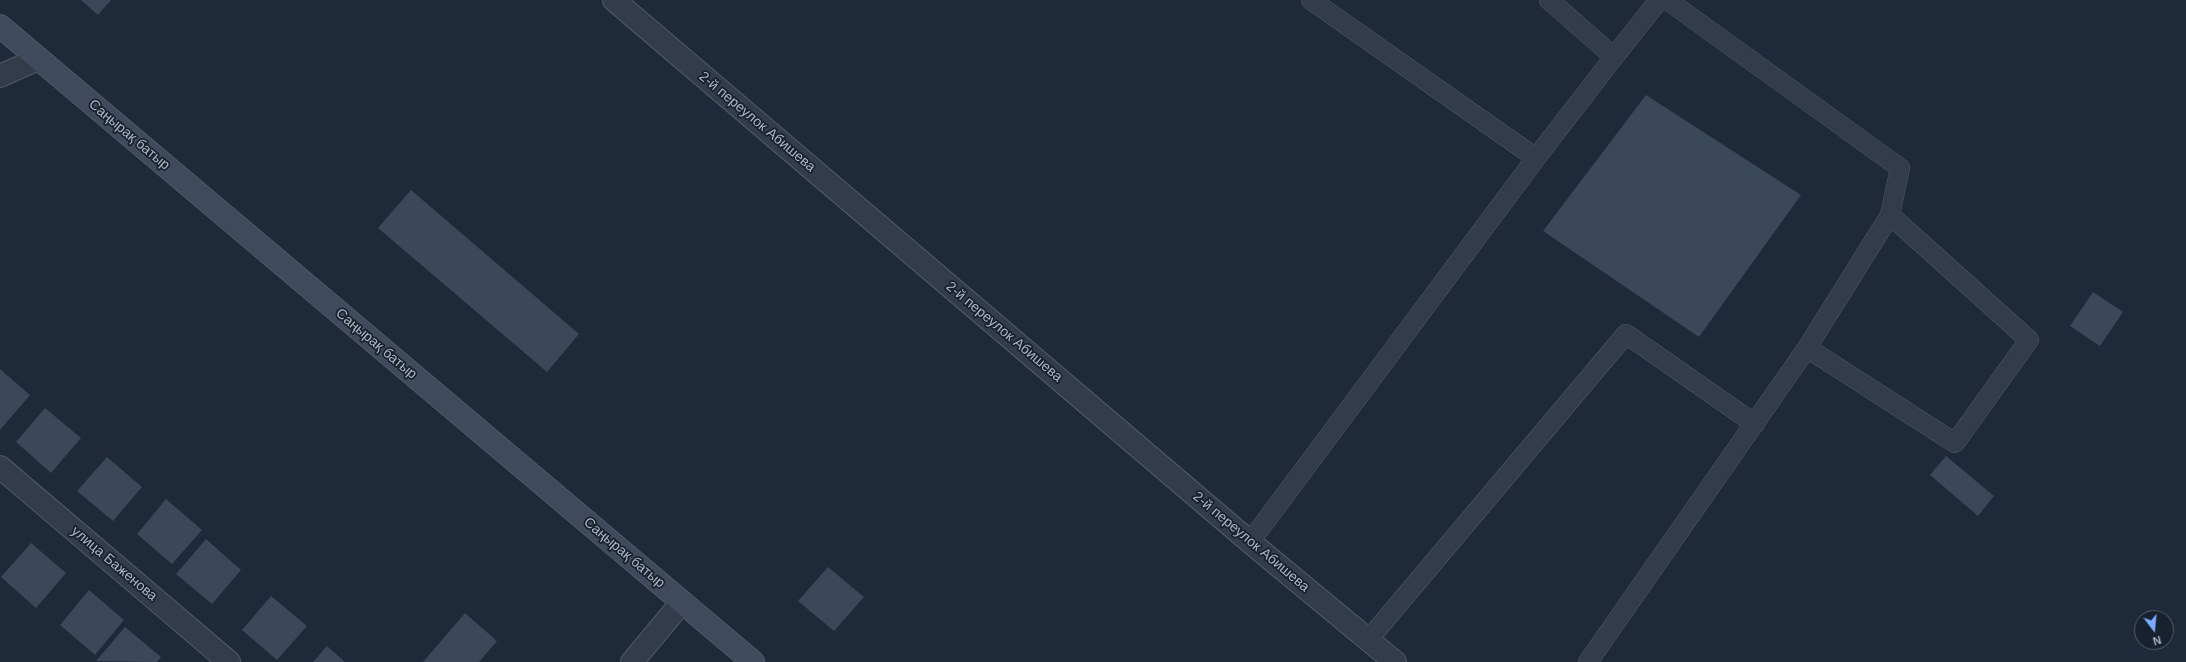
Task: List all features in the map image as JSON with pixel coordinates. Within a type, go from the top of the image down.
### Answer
[{"type":"street","name":"2-й переулок Абишева","points":[[614,0],[1250,542],[1395,662]]},
{"type":"street","name":"Саңырақ батыр","points":[[0,26],[753,662]]},
{"type":"street","points":[[0,76],[38,59]]},
{"type":"street","name":"улица Баженова","points":[[0,467],[229,662]]},
{"type":"street","points":[[632,662],[682,602]]},
{"type":"lane","points":[[1311,0],[1536,158]]},
{"type":"lane","points":[[1549,0],[1614,57]]},
{"type":"lane","points":[[1250,542],[1536,158],[1658,0]]},
{"type":"lane","points":[[1588,662],[1807,348],[1890,215],[1900,168],[1667,0]]},
{"type":"lane","points":[[1807,348],[1955,443],[2029,340],[1890,215]]},
{"type":"lane","points":[[1369,639],[1626,334],[1755,424]]},
{"type":"building","points":[[81,0],[111,0],[98,15]]},
{"type":"building","points":[[1646,95],[1801,195],[1699,337],[1543,231]]},
{"type":"building","points":[[411,190],[579,334],[547,372],[378,228]]},
{"type":"building","points":[[2093,292],[2123,312],[2100,346],[2070,326]]},
{"type":"building","points":[[0,369],[30,395],[0,430]]},
{"type":"building","points":[[45,408],[81,438],[51,473],[16,442]]},
{"type":"building","points":[[1946,456],[1994,496],[1978,516],[1930,475]]},
{"type":"building","points":[[107,457],[142,487],[113,521],[77,491]]},
{"type":"building","points":[[166,499],[202,530],[172,564],[137,534]]},
{"type":"building","points":[[206,539],[241,570],[212,604],[176,574]]},
{"type":"building","points":[[31,543],[66,573],[36,608],[1,577]]},
{"type":"building","points":[[828,567],[864,597],[834,631],[798,601]]},
{"type":"building","points":[[89,590],[124,620],[95,655],[60,625]]},
{"type":"building","points":[[271,596],[307,626],[277,660],[242,630]]},
{"type":"building","points":[[465,613],[497,641],[479,662],[423,662]]},
{"type":"building","points":[[125,627],[161,657],[157,662],[96,661]]},
{"type":"building","points":[[327,646],[345,662],[313,662]]}]
